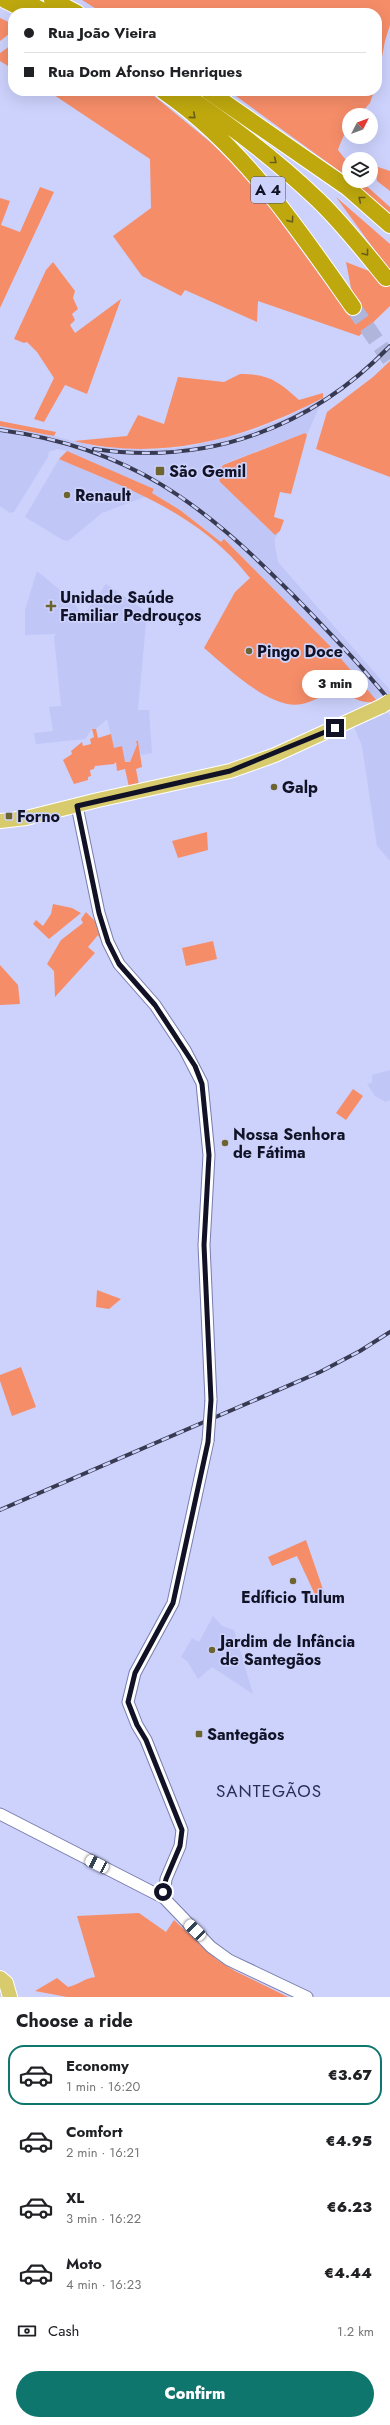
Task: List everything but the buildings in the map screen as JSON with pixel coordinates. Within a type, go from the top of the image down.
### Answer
[{"type":"highway","points":[[5,0],[21,8]]},
{"type":"highway","points":[[22,0],[37,8]]},
{"type":"highway","points":[[52,0],[67,8]]},
{"type":"highway","name":"A 4","points":[[169,96],[215,135],[241,160],[270,192],[353,307]]},
{"type":"highway","name":"A 4","points":[[186,96],[272,160],[318,200],[355,240],[386,278]]},
{"type":"highway","points":[[215,96],[348,188],[390,224]]},
{"type":"main road","points":[[0,821],[26,818],[230,771],[275,755],[386,704]]},
{"type":"main road","points":[[0,1978],[6,1984],[10,1997]]},
{"type":"street","points":[[77,806],[99,913],[108,942],[119,964],[155,1005],[186,1050],[202,1084],[205,1100],[209,1155],[204,1245],[211,1400],[208,1442],[173,1603],[135,1673],[128,1702],[137,1725],[146,1740],[182,1830],[180,1846],[166,1879],[164,1898]]},
{"type":"street","points":[[0,1814],[164,1898],[211,1947],[229,1960],[307,1997]]},
{"type":"shaded area","points":[[82,0],[390,0],[390,25],[382,57],[382,8],[95,8]]},
{"type":"shaded area","points":[[0,18],[8,22],[8,35],[0,41]]},
{"type":"shaded area","points":[[8,47],[8,66],[0,61],[0,53]]},
{"type":"shaded area","points":[[56,96],[154,96],[209,141],[249,179],[346,311],[353,312],[352,293],[346,262],[369,271],[376,278],[390,277],[390,306],[359,336],[258,301],[257,322],[185,290],[181,296],[142,276],[113,236],[151,208],[150,159]]},
{"type":"shaded area","points":[[236,96],[372,96],[370,103],[365,108],[342,108],[342,141],[338,150],[342,155],[342,173]]},
{"type":"shaded area","points":[[378,167],[390,171],[390,191],[378,182]]},
{"type":"shaded area","points":[[40,187],[54,192],[0,308],[0,198],[10,201],[1,225],[20,232]]},
{"type":"shaded area","points":[[360,188],[369,188],[390,207],[390,213]]},
{"type":"shaded area","points":[[336,197],[390,244],[390,271]]},
{"type":"shaded area","points":[[53,262],[75,291],[73,298],[78,309],[72,314],[75,320],[70,325],[75,333],[121,299],[87,394],[65,385],[44,422],[34,419],[54,378],[37,352],[27,342],[24,343],[14,339],[46,270]]},
{"type":"shaded area","points":[[390,361],[390,477],[316,449],[327,412],[373,377]]},
{"type":"shaded area","points":[[240,374],[266,377],[279,383],[299,400],[323,393],[323,398],[263,425],[202,443],[139,449],[106,447],[74,441],[127,436],[138,415],[164,424],[178,377],[224,382]]},
{"type":"shaded area","points":[[323,398],[307,435],[305,433],[223,464],[218,474],[220,482],[275,535],[280,531],[275,538],[278,562],[389,689],[390,695],[377,701],[332,648],[224,540],[222,542],[180,510],[152,493],[154,490],[67,451],[57,449],[49,452],[48,457],[14,512],[10,513],[0,506],[0,426],[20,428],[98,447],[153,450],[187,447],[252,431],[285,418]]},
{"type":"shaded area","points":[[0,421],[56,432],[54,436],[0,426]]},
{"type":"shaded area","points":[[305,433],[307,435],[291,494],[280,492],[274,517],[284,520],[280,531],[275,535],[220,482],[218,474],[223,465]]},
{"type":"shaded area","points":[[67,451],[154,489],[152,493],[180,510],[221,542],[224,539],[332,648],[377,701],[359,701],[345,694],[334,693],[302,704],[290,704],[277,701],[263,694],[237,676],[204,648],[235,592],[250,578],[230,555],[209,536],[186,520],[138,493],[59,459]]},
{"type":"shaded area","points":[[59,459],[147,496],[102,513],[68,541],[63,540],[25,517]]},
{"type":"shaded area","points":[[37,571],[71,599],[83,616],[106,584],[147,612],[138,710],[149,710],[152,753],[141,755],[138,741],[136,742],[137,745],[130,762],[125,763],[114,748],[107,719],[96,729],[92,729],[85,739],[36,744],[34,733],[53,731],[49,707],[61,706],[54,636],[56,634],[25,635],[25,610]]},
{"type":"shaded area","points":[[385,710],[390,716],[390,861],[377,846],[362,746],[354,727]]},
{"type":"shaded area","points":[[92,729],[96,729],[98,738],[111,734],[114,748],[122,746],[125,762],[130,762],[137,745],[136,741],[138,741],[142,767],[136,769],[139,785],[129,787],[125,769],[117,771],[116,762],[114,764],[95,766],[94,769],[90,770],[91,776],[88,777],[88,780],[74,784],[63,760],[72,754],[71,751],[82,742],[83,746],[91,744],[90,739],[94,737]]},
{"type":"shaded area","points":[[207,832],[208,850],[178,858],[172,841]]},
{"type":"shaded area","points":[[53,904],[72,908],[81,913],[49,939],[33,924],[36,920],[43,926],[51,914]]},
{"type":"shaded area","points":[[86,912],[96,922],[105,942],[103,944],[98,935],[88,947],[95,953],[55,997],[54,971],[47,964],[61,940],[83,923],[81,919]]},
{"type":"shaded area","points":[[213,941],[217,959],[186,966],[182,948]]},
{"type":"shaded area","points":[[0,965],[18,985],[20,1004],[0,1005]]},
{"type":"shaded area","points":[[390,1070],[390,1100],[386,1102],[375,1096],[367,1084],[372,1083],[372,1075]]},
{"type":"shaded area","points":[[353,1089],[363,1096],[346,1120],[336,1113]]},
{"type":"shaded area","points":[[97,1290],[121,1299],[109,1309],[96,1307]]},
{"type":"shaded area","points":[[21,1367],[36,1407],[12,1416],[0,1381],[0,1375]]},
{"type":"shaded area","points":[[306,1540],[326,1598],[318,1601],[297,1556],[272,1566],[268,1557]]},
{"type":"shaded area","name":"Jardim de Infância de Santegãos","points":[[213,1616],[222,1626],[234,1630],[253,1694],[212,1667],[198,1679],[187,1661],[181,1657],[192,1638],[199,1642]]},
{"type":"shaded area","points":[[139,1913],[166,1932],[174,1920],[216,1959],[235,1971],[288,1997],[67,1997],[35,1991],[57,1978],[68,1987],[95,1977],[77,1916]]},
{"type":"tunnel","points":[[353,307],[390,360]]},
{"type":"railway","points":[[94,449],[136,453],[177,452],[216,446],[255,435],[291,419],[326,399],[359,375],[390,346]]},
{"type":"railway","points":[[0,430],[46,438],[88,450],[126,466],[161,485],[195,507],[227,533],[292,594],[330,633],[390,701]]},
{"type":"railway","points":[[0,1510],[320,1372],[360,1351],[390,1332]]},
{"type":"place","name":"São Gemil","points":[[160,471]]},
{"type":"place","name":"Renault","points":[[67,495]]},
{"type":"place","name":"Unidade Saúde Familiar Pedrouços","points":[[51,606]]},
{"type":"place","name":"Pingo Doce","points":[[249,651]]},
{"type":"place","name":"Galp","points":[[274,787]]},
{"type":"place","name":"Forno","points":[[9,816]]},
{"type":"place","name":"Nossa Senhora de Fátima","points":[[225,1143]]},
{"type":"place","name":"Edíficio Tulum","points":[[293,1581]]},
{"type":"place","name":"Jardim de Infância de Santegãos","points":[[212,1650]]},
{"type":"place","name":"Santegãos","points":[[199,1734]]},
{"type":"district","name":"SANTEGÃOS","points":[[269,1791]]},
{"type":"route","points":[[163,1892],[166,1879],[180,1846],[182,1830],[146,1740],[137,1725],[128,1702],[131,1684],[135,1673],[173,1603],[195,1496],[208,1442],[211,1400],[204,1245],[209,1155],[205,1100],[202,1084],[195,1066],[186,1050],[155,1005],[119,964],[108,942],[100,920],[77,806],[170,784],[207,778],[275,755],[335,728]]}]
